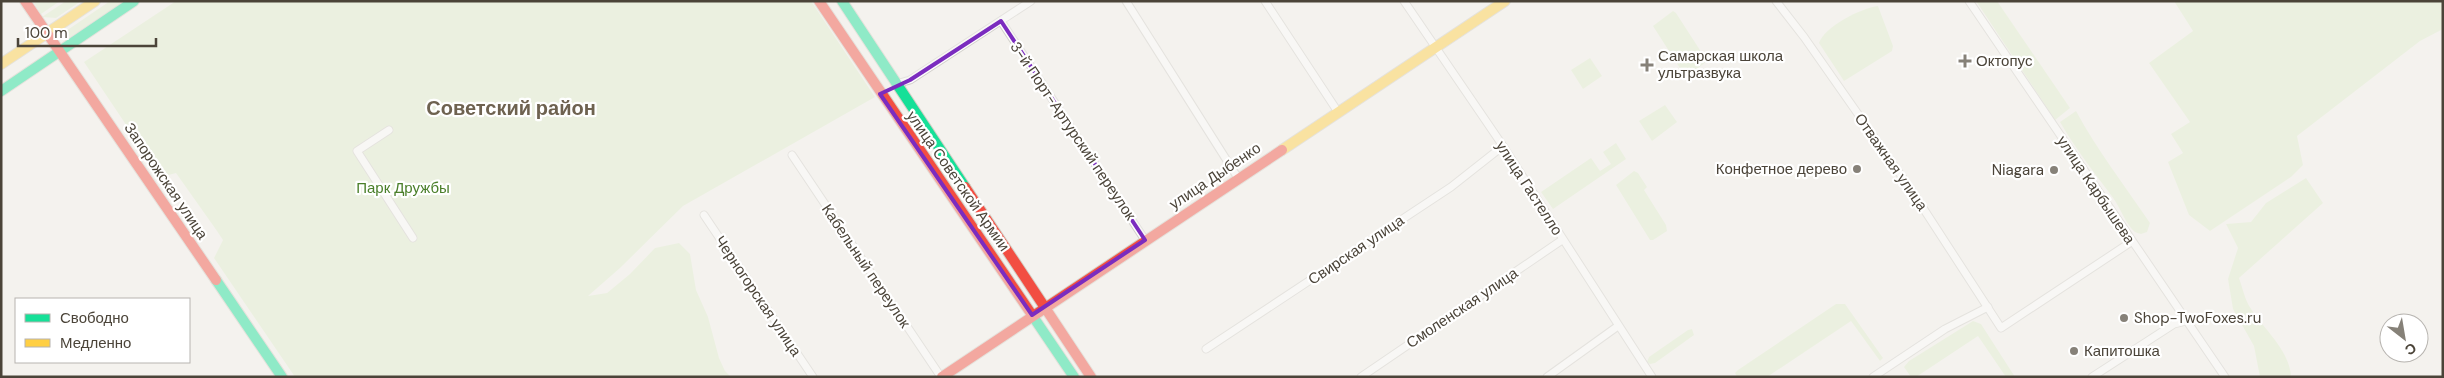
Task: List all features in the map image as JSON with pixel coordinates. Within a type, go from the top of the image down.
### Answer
[{"type":"main road","name":"Запорожская улица","points":[[25,1],[282,377]]},
{"type":"main road","points":[[1,64],[95,1]]},
{"type":"main road","points":[[1,91],[134,1]]},
{"type":"main road","name":"улица Советской Армии","points":[[819,1],[880,94],[1074,377]]},
{"type":"main road","name":"улица Советской Армии","points":[[842,1],[1091,377]]},
{"type":"main road","name":"улица Дыбенко","points":[[941,377],[1505,1]]},
{"type":"main road","points":[[880,94],[896,84]]},
{"type":"street","points":[[896,84],[910,80],[1031,1]]},
{"type":"street","points":[[1126,1],[1238,178]]},
{"type":"street","points":[[1265,1],[1338,112]]},
{"type":"street","name":"улица Гастелло","points":[[1404,1],[1503,146],[1652,377]]},
{"type":"street","name":"Отважная улица","points":[[1776,1],[1804,37],[1912,191],[2001,328],[2131,242]]},
{"type":"street","name":"улица Карбышева","points":[[1969,1],[2131,242],[2225,377]]},
{"type":"street","name":"3-й Порт-Артурский переулок","points":[[1000,21],[1145,240]]},
{"type":"street","points":[[389,130],[356,150],[413,238]]},
{"type":"street","name":"Свирская улица","points":[[1206,349],[1451,187],[1503,146]]},
{"type":"street","name":"Кабельный переулок","points":[[792,155],[941,377]]},
{"type":"street","name":"Черногорская улица","points":[[704,215],[813,377]]},
{"type":"street","name":"Смоленская улица","points":[[1361,377],[1562,240]]},
{"type":"street","points":[[1873,377],[1945,329],[1988,307]]},
{"type":"street","points":[[2092,377],[2174,324],[2186,321]]},
{"type":"street","points":[[1547,377],[1618,326]]},
{"type":"highlighted area","points":[[1001,21],[1145,240],[1032,315],[880,94],[910,80]]},
{"type":"green space","points":[[33,1],[60,1],[41,14]]},
{"type":"green space","points":[[66,1],[81,1],[56,18],[42,17]]},
{"type":"green space","points":[[110,1],[124,1],[70,37],[66,36],[66,31]]},
{"type":"green space","name":"Парк Дружбы","points":[[176,1],[811,1],[875,97],[683,206],[620,268],[588,296],[607,293],[630,274],[655,248],[679,243],[690,254],[696,290],[708,317],[719,358],[725,371],[731,377],[295,377],[214,258],[223,240],[217,231],[176,173],[161,177],[84,62]]},
{"type":"green space","points":[[1976,1],[1997,1],[2070,108],[2055,120]]},
{"type":"green space","points":[[2174,1],[2443,1],[2443,29],[2420,41],[2297,136],[2303,165],[2291,177],[2210,231],[2189,215],[2168,162],[2183,153],[2171,134],[2190,122],[2149,63],[2193,31]]},
{"type":"green space","points":[[1878,6],[1893,46],[1892,51],[1844,81],[1819,43],[1828,31],[1844,19],[1862,10]]},
{"type":"green space","points":[[1673,11],[1707,61],[1688,76],[1685,76],[1653,26]]},
{"type":"green space","points":[[1590,58],[1602,76],[1583,89],[1571,70]]},
{"type":"green space","points":[[1665,105],[1677,122],[1652,141],[1639,121]]},
{"type":"green space","points":[[2076,111],[2102,154],[2150,223],[2147,232],[2141,234],[2131,228],[2114,199],[2060,122]]},
{"type":"green space","points":[[1616,143],[1626,159],[1553,209],[1541,192],[1591,158],[1600,171],[1611,164],[1603,152]]},
{"type":"green space","points":[[1634,171],[1638,173],[1647,187],[1644,190],[1666,225],[1667,231],[1653,240],[1650,240],[1616,185]]},
{"type":"green space","points":[[2306,178],[2323,203],[2239,278],[2248,304],[2286,357],[2291,377],[2260,377],[2254,346],[2233,309],[2228,279],[2238,248],[2226,224],[2251,222],[2266,203]]},
{"type":"green space","points":[[1836,304],[1845,304],[1883,358],[1880,361],[1851,321],[1767,377],[1737,377],[1735,373],[1738,370]]},
{"type":"green space","points":[[1973,321],[1981,324],[2015,377],[2006,377],[1978,336],[1916,377],[1911,377],[1904,367],[1909,361]]},
{"type":"green space","points":[[1692,329],[1694,335],[1655,363],[1650,364],[1647,362],[1649,357]]},
{"type":"traffic: fast","points":[[1,91],[134,1]]},
{"type":"traffic: fast","points":[[842,1],[965,187]]},
{"type":"traffic: fast","points":[[216,280],[282,377]]},
{"type":"traffic: fast","points":[[1032,315],[1074,377]]},
{"type":"traffic: slow","points":[[1,64],[95,1]]},
{"type":"traffic: slow","points":[[1282,150],[1505,1]]},
{"type":"traffic: jam","points":[[25,1],[216,280]]},
{"type":"traffic: jam","points":[[819,1],[1032,315]]},
{"type":"traffic: jam","points":[[942,377],[1282,150]]},
{"type":"traffic: jam","points":[[965,187],[1091,377]]},
{"type":"place","name":"Октопус","points":[[1965,61]]},
{"type":"place","name":"Самарская школа ультразвука","points":[[1647,65]]},
{"type":"place","name":"Конфетное дерево","points":[[1857,169]]},
{"type":"place","name":"Niagara","points":[[2054,170]]},
{"type":"place","name":"Shop-TwoFoxes.ru","points":[[2124,318]]},
{"type":"place","name":"Капитошка","points":[[2074,351]]},
{"type":"district","name":"Советский район","points":[[511,108]]}]
